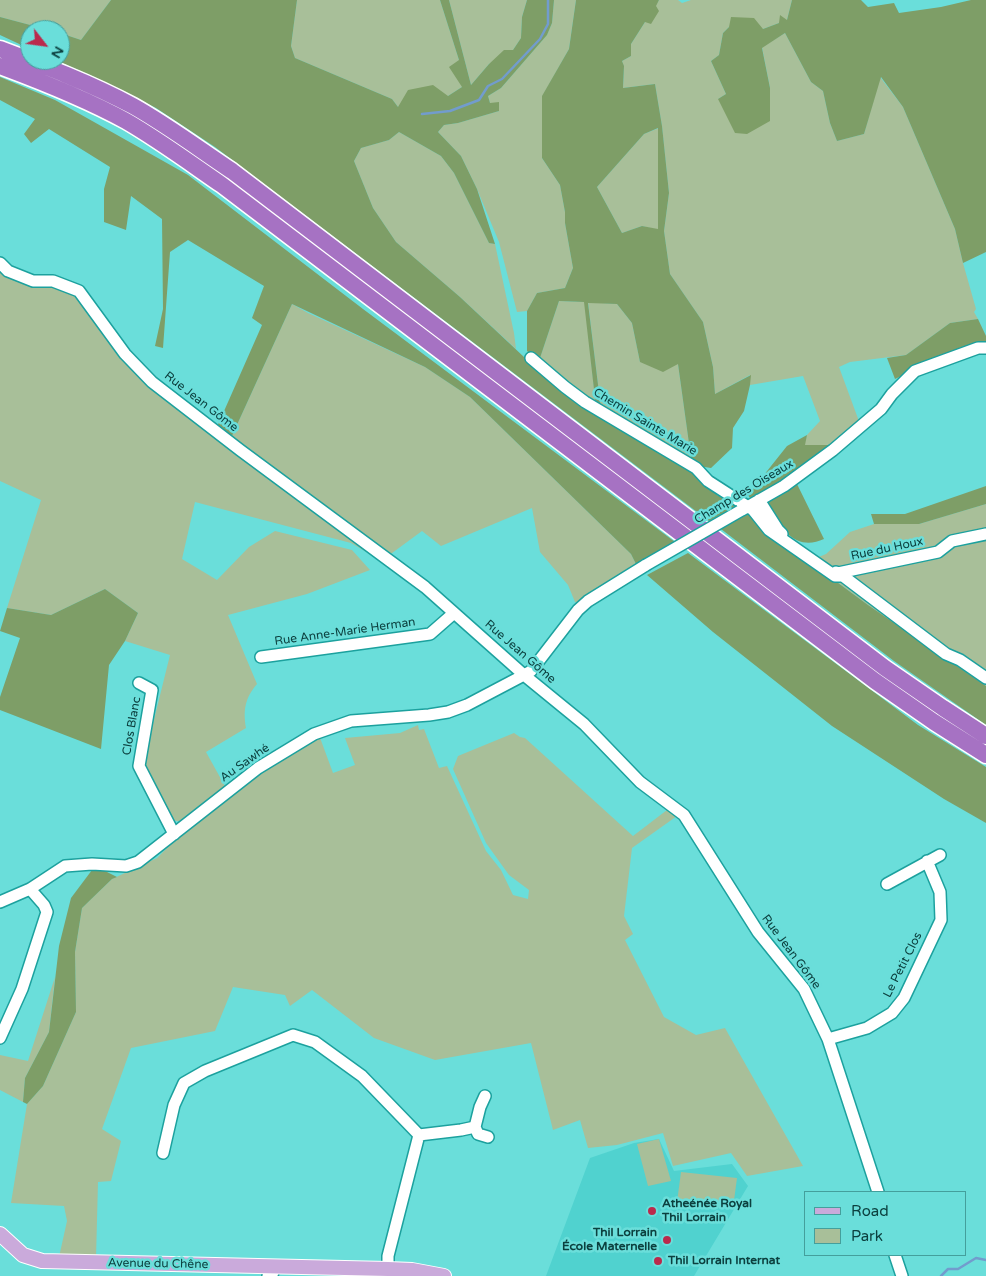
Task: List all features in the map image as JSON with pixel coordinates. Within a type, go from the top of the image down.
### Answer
[{"type":"highway","points":[[0,49],[93,86],[134,107],[193,144],[885,668],[986,736]]},
{"type":"highway","points":[[0,66],[85,101],[125,121],[168,147],[222,185],[875,681],[986,755]]},
{"type":"main road","name":"Avenue du Chêne","points":[[0,1234],[23,1255],[42,1261],[272,1271],[412,1270],[444,1276]]},
{"type":"street","name":"Rue Jean Gôme","points":[[0,263],[8,271],[32,281],[53,281],[79,291],[125,354],[152,382],[425,587],[524,675],[592,732],[640,782],[684,815],[758,932],[804,989],[828,1039],[878,1191]]},
{"type":"street","name":"Champ des Oiseaux","points":[[524,675],[531,671],[578,610],[588,601],[646,565],[784,486],[833,450],[881,409],[892,394],[915,371],[978,348],[986,348]]},
{"type":"street","name":"Chemin Sainte Marie","points":[[531,358],[585,402],[696,468],[708,481],[743,509],[753,510],[769,530],[835,576],[843,576],[946,654],[960,660],[986,678]]},
{"type":"street","name":"Rue du Houx","points":[[759,500],[778,530],[806,552],[838,573],[938,552],[952,541],[986,534]]},
{"type":"street","name":"Rue Anne-Marie Herman","points":[[261,657],[430,634],[454,613]]},
{"type":"street","name":"Au Sawhé","points":[[0,902],[30,889],[65,866],[92,864],[126,866],[138,862],[258,768],[314,734],[351,722],[448,712],[467,705],[524,675]]},
{"type":"street","name":"Clos Blanc","points":[[139,683],[152,690],[139,766],[174,834]]},
{"type":"street","points":[[887,884],[940,855]]},
{"type":"street","name":"Le Petit Clos","points":[[828,1039],[867,1028],[892,1013],[904,998],[940,920],[940,892],[927,862]]},
{"type":"street","points":[[0,1038],[22,989],[47,912],[44,905],[30,889]]},
{"type":"street","points":[[163,1154],[174,1105],[184,1083],[206,1071],[293,1035],[315,1042],[362,1076],[419,1135]]},
{"type":"street","points":[[485,1096],[475,1127],[478,1134],[488,1137]]},
{"type":"street","points":[[419,1135],[475,1127]]},
{"type":"street","points":[[397,1271],[388,1256],[419,1135]]},
{"type":"street","points":[[895,1256],[902,1276]]},
{"type":"shaded area","name":"Atheénée Royal Thil Lorrain","points":[[659,1139],[674,1171],[732,1164],[748,1186],[694,1276],[546,1276],[590,1158],[634,1143]]},
{"type":"green space","points":[[0,0],[111,0],[81,40],[70,36],[70,20],[20,20],[20,22],[0,17]]},
{"type":"green space","points":[[111,0],[297,0],[291,46],[295,58],[392,99],[398,107],[408,90],[433,85],[448,96],[462,87],[449,67],[459,60],[440,0],[449,0],[471,85],[504,50],[513,50],[521,38],[522,17],[527,0],[554,0],[552,23],[547,35],[501,88],[488,96],[490,103],[499,102],[499,111],[458,123],[444,125],[438,132],[461,156],[477,189],[495,244],[489,243],[454,173],[441,156],[399,132],[389,140],[361,148],[354,161],[373,208],[396,242],[460,297],[556,387],[592,412],[696,474],[717,495],[736,506],[709,521],[215,147],[156,108],[70,67],[70,36],[81,40]]},
{"type":"green space","points":[[297,0],[440,0],[459,60],[462,87],[448,96],[398,107],[392,99],[295,58],[291,46]]},
{"type":"green space","points":[[449,0],[527,0],[522,17],[521,38],[513,50],[489,64],[471,85]]},
{"type":"green space","points":[[554,0],[576,0],[569,49],[542,97],[542,158],[560,185],[573,268],[565,288],[537,293],[527,311],[517,312],[499,242],[477,189],[461,156],[438,132],[444,125],[458,123],[499,111],[490,103],[488,96],[501,88],[547,35],[552,23]]},
{"type":"green space","points":[[576,0],[659,0],[656,6],[659,11],[651,24],[645,22],[631,44],[631,56],[622,61],[624,66],[623,88],[655,84],[662,126],[669,193],[664,231],[670,274],[703,322],[713,367],[715,394],[751,375],[744,411],[733,428],[732,448],[711,468],[692,465],[678,364],[663,372],[640,362],[632,323],[617,304],[588,303],[601,409],[596,407],[584,302],[559,301],[539,361],[527,351],[527,311],[537,293],[565,288],[573,268],[560,185],[542,158],[542,96],[569,49]],"holes":[[[658,128],[658,229],[642,226],[622,233],[597,187],[644,134]]]},
{"type":"green space","points":[[659,0],[678,0],[682,3],[691,0],[792,0],[787,20],[763,29],[729,27],[723,33],[719,55],[711,61],[726,94],[718,99],[770,88],[762,47],[785,33],[811,82],[823,91],[830,123],[837,141],[864,134],[880,77],[903,107],[955,229],[976,309],[974,312],[978,319],[950,323],[906,355],[850,362],[839,367],[860,424],[832,445],[804,445],[807,435],[820,421],[803,376],[750,385],[750,375],[715,394],[713,367],[703,322],[670,274],[664,231],[669,193],[662,126],[655,84],[623,88],[624,67],[622,61],[631,56],[631,44]]},
{"type":"green space","points":[[792,0],[861,0],[868,7],[894,3],[899,13],[941,7],[971,0],[986,0],[986,252],[963,263],[955,229],[903,107],[881,77],[864,134],[837,141],[830,123],[823,91],[811,82],[785,33],[762,48],[770,88],[770,121],[747,134],[735,133],[718,99],[726,94],[711,61],[719,55],[723,33],[729,27],[731,17],[754,18],[763,29],[779,23],[780,15],[787,20]]},
{"type":"green space","points":[[0,17],[20,22],[20,44],[0,35]]},
{"type":"green space","points":[[0,77],[55,100],[188,175],[363,309],[675,542],[636,564],[631,554],[470,397],[425,367],[292,304],[231,438],[217,427],[262,325],[252,318],[264,286],[188,240],[170,252],[163,348],[155,346],[163,309],[162,219],[131,196],[126,230],[104,222],[104,189],[110,167],[49,129],[31,143],[24,134],[35,119],[0,100]]},
{"type":"green space","points":[[659,128],[658,230],[642,226],[622,233],[597,187],[644,134]]},
{"type":"green space","points":[[399,132],[441,156],[454,173],[489,243],[495,244],[516,349],[460,297],[396,242],[373,208],[354,161],[361,148],[389,140]]},
{"type":"green space","points":[[0,266],[8,274],[26,285],[54,285],[73,293],[136,374],[373,552],[370,554],[351,543],[195,502],[182,559],[217,580],[249,547],[275,531],[352,550],[370,570],[307,594],[228,615],[257,684],[246,704],[246,728],[206,752],[226,788],[182,822],[172,820],[143,764],[170,655],[125,641],[138,613],[105,589],[51,615],[7,608],[41,500],[0,481]]},
{"type":"green space","points":[[559,301],[585,302],[596,407],[539,361]]},
{"type":"green space","points":[[588,302],[617,304],[632,323],[640,362],[678,364],[692,465],[601,409]]},
{"type":"green space","points":[[292,304],[425,367],[470,397],[631,554],[636,564],[578,603],[575,602],[568,585],[540,552],[532,508],[441,546],[422,531],[388,556],[326,512],[286,477],[231,438]]},
{"type":"green space","points":[[978,319],[986,336],[986,344],[961,347],[895,379],[887,358],[906,355],[950,323]]},
{"type":"green space","points":[[807,435],[805,445],[832,445],[793,476],[752,501],[748,495],[787,446]]},
{"type":"green space","points":[[797,484],[824,539],[810,543],[796,540],[779,526],[774,514],[770,510],[769,501]]},
{"type":"green space","points":[[986,486],[986,504],[919,524],[874,524],[871,514],[905,514]]},
{"type":"green space","points":[[986,504],[986,686],[868,605],[809,561],[826,554],[850,532],[874,524],[919,524]]},
{"type":"green space","points":[[750,512],[765,529],[868,605],[986,686],[986,725],[894,661],[721,529]]},
{"type":"green space","points":[[688,553],[918,725],[986,767],[986,823],[944,799],[832,726],[713,632],[647,575]]},
{"type":"green space","points":[[105,589],[138,613],[125,641],[109,665],[101,749],[0,710],[0,697],[20,638],[0,631],[7,608],[51,615]]},
{"type":"green space","points":[[418,725],[419,730],[424,729],[439,768],[447,766],[486,851],[501,870],[513,895],[528,899],[529,890],[509,875],[486,843],[453,769],[458,756],[514,733],[525,738],[633,836],[667,810],[677,816],[632,848],[624,916],[633,934],[625,940],[664,1017],[696,1035],[725,1028],[803,1166],[747,1176],[731,1153],[673,1166],[663,1133],[617,1145],[588,1148],[580,1120],[553,1130],[531,1043],[435,1060],[374,1038],[312,990],[290,1006],[285,995],[233,987],[215,1031],[131,1048],[102,1129],[121,1141],[111,1181],[98,1182],[96,1258],[59,1257],[67,1221],[64,1206],[11,1203],[27,1104],[43,1086],[76,1012],[75,952],[82,908],[112,879],[157,858],[186,829],[257,770],[319,735],[333,773],[355,765],[345,738],[400,733]]},
{"type":"green space","points":[[95,866],[117,877],[112,879],[82,908],[75,952],[76,1012],[43,1086],[27,1104],[23,1102],[25,1078],[49,1032],[59,946],[71,898]]},
{"type":"green space","points":[[55,977],[49,1032],[25,1078],[23,1102],[0,1090],[0,1055],[28,1061]]},
{"type":"green space","points":[[659,1139],[671,1181],[648,1186],[637,1144]]},
{"type":"green space","points":[[681,1172],[737,1178],[733,1208],[677,1202]]},
{"type":"waterway","points":[[422,114],[450,111],[479,100],[488,86],[502,79],[540,39],[548,24],[548,0]]},
{"type":"waterway","points":[[941,1276],[948,1269],[958,1269],[976,1258],[986,1260]]},
{"type":"place","name":"Atheénée Royal Thil Lorrain","points":[[652,1211]]},
{"type":"place","name":"Thil Lorrain École Maternelle","points":[[667,1240]]},
{"type":"place","name":"Thil Lorrain Internat","points":[[658,1261]]}]
